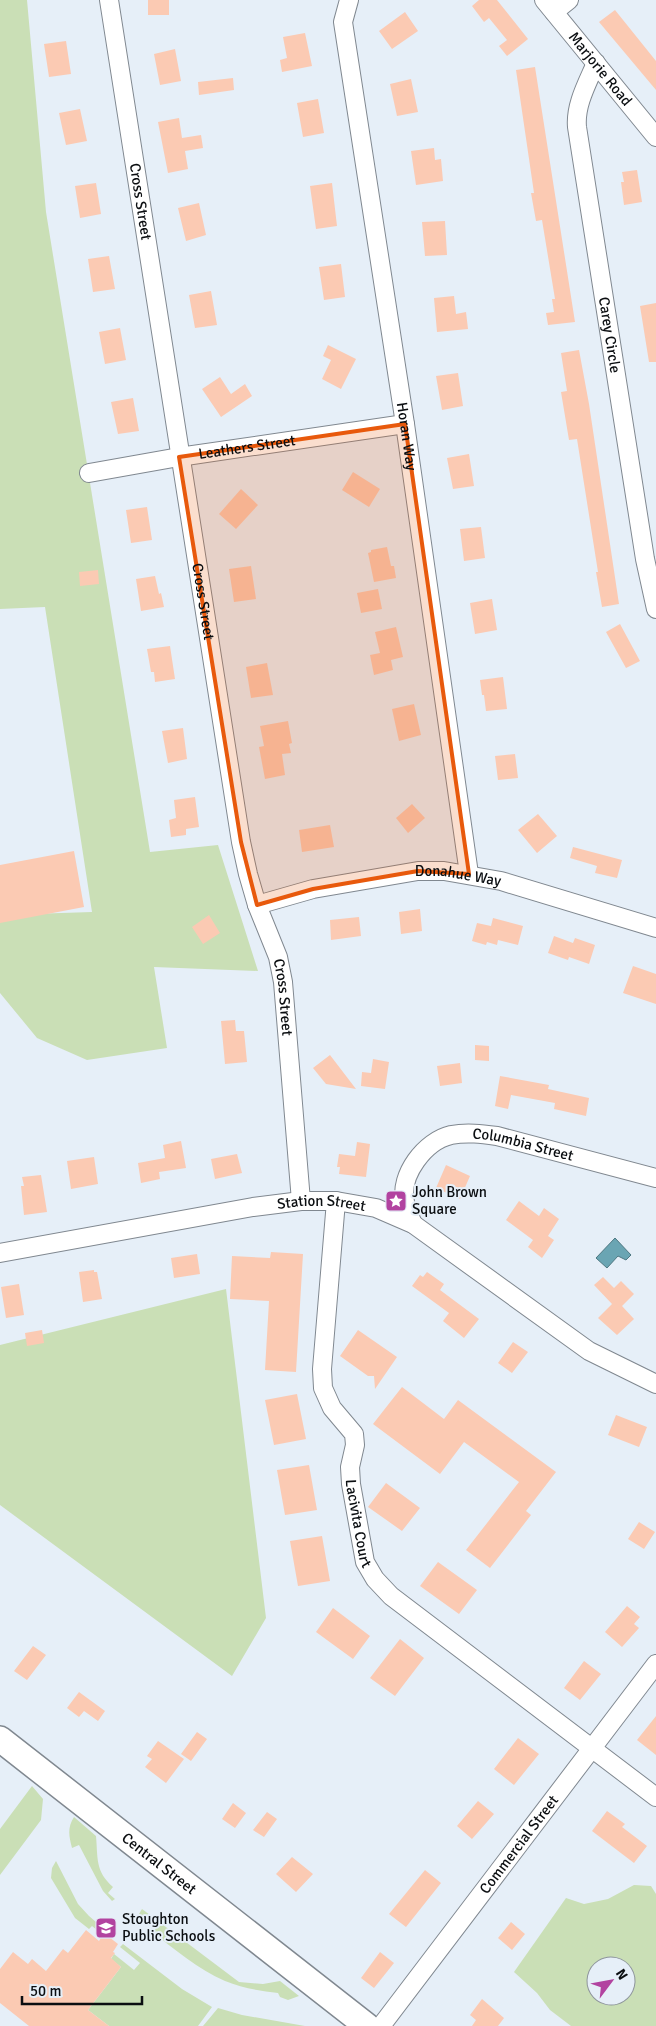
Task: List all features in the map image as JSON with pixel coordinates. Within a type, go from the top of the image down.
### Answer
[{"type":"main road","name":"Central Street","points":[[0,1739],[367,2026]]},
{"type":"street","name":"Cross Street","points":[[109,0],[179,457],[241,842],[257,906],[278,957],[283,982],[301,1201]]},
{"type":"street","name":"Horan Way","points":[[349,0],[344,22],[406,424],[469,874]]},
{"type":"street","points":[[549,6],[569,0]]},
{"type":"street","name":"Marjorie Road","points":[[549,6],[656,137]]},
{"type":"street","name":"Carey Circle","points":[[596,63],[578,108],[576,116],[577,127],[644,560],[656,609]]},
{"type":"street","name":"Leathers Street","points":[[89,473],[179,457],[406,424]]},
{"type":"street","name":"Donahue Way","points":[[257,906],[313,889],[418,871],[444,870],[501,881],[656,928]]},
{"type":"street","name":"Columbia Street","points":[[376,1208],[394,1195],[426,1150],[436,1142],[449,1136],[475,1133],[523,1142],[656,1178]]},
{"type":"street","name":"Columbia Street","points":[[407,1179],[405,1202],[413,1224]]},
{"type":"street","name":"Station Street","points":[[0,1253],[253,1207],[301,1201],[336,1201],[376,1208],[413,1224],[589,1351],[656,1384]]},
{"type":"street","name":"Lacivita Court","points":[[336,1201],[322,1369],[324,1388],[332,1408],[354,1434],[355,1445],[350,1467],[351,1484],[365,1562],[369,1571],[391,1596],[656,1796]]},
{"type":"street","name":"Commercial Street","points":[[381,2026],[656,1664]]},
{"type":"highlighted area","points":[[405,424],[469,874],[418,871],[313,889],[257,905],[241,842],[179,457]]},
{"type":"green space","points":[[0,0],[27,0],[46,212],[150,852],[218,845],[258,971],[154,967],[167,1048],[87,1060],[37,1038],[0,993],[0,915],[92,912],[45,607],[0,609]]},
{"type":"green space","points":[[226,1289],[266,1618],[232,1676],[0,1505],[0,1345]]},
{"type":"green space","points":[[32,1786],[43,1799],[41,1820],[0,1875],[0,1829]]},
{"type":"green space","points":[[74,1817],[96,1836],[98,1864],[103,1875],[113,1887],[108,1893],[115,1899],[112,1901],[103,1891],[79,1845],[72,1848],[69,1832]]},
{"type":"green space","points":[[56,1861],[78,1904],[110,1934],[109,1936],[105,1933],[103,1935],[92,1926],[89,1929],[75,1918],[51,1878],[52,1868]]},
{"type":"green space","points":[[634,1885],[651,1886],[656,1894],[656,2026],[571,2026],[550,2010],[537,1993],[514,1972],[566,1898],[584,1904],[608,1899]]},
{"type":"green space","points":[[142,1909],[239,1982],[263,1984],[280,1981],[299,1996],[288,2000],[280,1997],[278,1993],[244,1987],[225,1981],[205,1971],[151,1931],[152,1924],[139,1914]]},
{"type":"green space","points":[[123,1944],[182,1989],[212,2007],[198,2026],[109,2026],[88,2010],[121,1967],[111,1959],[114,1954],[134,1970],[140,1963],[120,1947]]},
{"type":"green space","points":[[218,2008],[242,2015],[305,2026],[203,2026]]},
{"type":"water","points":[[615,1238],[631,1255],[626,1260],[618,1256],[607,1268],[596,1258]]},
{"type":"building","points":[[148,0],[169,0],[169,15],[148,15]]},
{"type":"building","points":[[479,0],[497,0],[528,39],[507,56],[499,46],[507,40],[489,18],[484,22],[472,6]]},
{"type":"building","points":[[615,10],[656,61],[656,90],[599,22]]},
{"type":"building","points":[[405,12],[418,31],[392,49],[379,31]]},
{"type":"building","points":[[305,33],[312,66],[282,72],[280,60],[287,58],[283,37]]},
{"type":"building","points":[[66,41],[71,74],[49,77],[44,44]]},
{"type":"building","points":[[175,49],[181,81],[160,85],[154,54]]},
{"type":"building","points":[[535,67],[575,322],[548,325],[546,313],[554,312],[552,299],[555,299],[542,220],[536,221],[531,193],[534,193],[516,70]]},
{"type":"building","points":[[233,78],[234,90],[199,95],[198,82]]},
{"type":"building","points":[[411,79],[418,112],[397,116],[390,84]]},
{"type":"building","points":[[318,99],[324,133],[303,137],[297,103]]},
{"type":"building","points":[[80,109],[87,141],[66,145],[59,113]]},
{"type":"building","points":[[179,118],[182,138],[201,135],[203,148],[185,151],[188,169],[168,173],[158,122]]},
{"type":"building","points":[[434,148],[435,160],[441,159],[443,181],[416,185],[411,151]]},
{"type":"building","points":[[637,170],[642,202],[624,205],[621,182],[624,182],[622,172]]},
{"type":"building","points":[[96,183],[101,214],[80,218],[75,186]]},
{"type":"building","points":[[332,183],[337,226],[316,229],[310,186]]},
{"type":"building","points":[[199,203],[206,235],[186,241],[178,208]]},
{"type":"building","points":[[445,221],[447,255],[425,256],[422,222]]},
{"type":"building","points":[[109,256],[115,289],[93,292],[88,259]]},
{"type":"building","points":[[341,264],[345,297],[324,300],[319,267]]},
{"type":"building","points":[[211,291],[217,325],[195,328],[189,295]]},
{"type":"building","points":[[454,296],[456,314],[466,312],[468,329],[437,332],[434,298]]},
{"type":"building","points":[[656,303],[656,362],[649,362],[640,306]]},
{"type":"building","points":[[120,328],[126,360],[105,364],[99,332]]},
{"type":"building","points":[[328,345],[356,359],[341,389],[322,379],[331,360],[323,356]]},
{"type":"building","points":[[579,350],[619,604],[602,607],[577,439],[569,440],[561,392],[567,391],[561,353]]},
{"type":"building","points":[[458,373],[463,406],[442,410],[436,376]]},
{"type":"building","points":[[220,377],[231,394],[245,384],[252,396],[221,417],[202,389]]},
{"type":"building","points":[[133,398],[139,431],[118,434],[111,402]]},
{"type":"building","points":[[469,454],[474,486],[453,489],[447,458]]},
{"type":"building","points":[[353,472],[380,489],[369,507],[342,490]]},
{"type":"building","points":[[241,489],[258,505],[236,529],[219,514]]},
{"type":"building","points":[[147,507],[152,540],[131,543],[126,510]]},
{"type":"building","points":[[481,527],[485,558],[464,561],[460,529]]},
{"type":"building","points":[[387,547],[396,578],[374,582],[368,553],[371,550]]},
{"type":"building","points":[[251,566],[256,599],[234,602],[229,569]]},
{"type":"building","points":[[98,570],[99,584],[80,586],[79,572]]},
{"type":"building","points":[[155,576],[164,607],[141,611],[136,579]]},
{"type":"building","points":[[378,589],[382,609],[361,613],[357,593]]},
{"type":"building","points":[[492,599],[497,630],[475,634],[470,603]]},
{"type":"building","points":[[620,624],[640,661],[626,668],[606,632]]},
{"type":"building","points":[[396,627],[403,657],[391,660],[393,670],[374,675],[370,655],[380,653],[375,632]]},
{"type":"building","points":[[170,646],[175,679],[155,682],[154,672],[151,672],[147,649]]},
{"type":"building","points":[[267,663],[273,695],[251,698],[246,667]]},
{"type":"building","points":[[503,677],[507,709],[486,711],[480,680]]},
{"type":"building","points":[[414,704],[421,735],[399,741],[392,709]]},
{"type":"building","points":[[288,721],[292,743],[289,744],[291,753],[282,754],[285,775],[265,779],[259,747],[264,746],[260,726]]},
{"type":"building","points":[[183,728],[187,759],[168,763],[162,731]]},
{"type":"building","points":[[515,754],[518,778],[498,780],[495,756]]},
{"type":"building","points":[[195,797],[199,827],[186,829],[186,835],[171,837],[169,820],[176,818],[174,800]]},
{"type":"building","points":[[412,804],[425,818],[408,833],[396,818]]},
{"type":"building","points":[[538,814],[557,836],[537,853],[518,830]]},
{"type":"building","points":[[330,825],[334,847],[302,852],[299,830]]},
{"type":"building","points":[[573,847],[622,860],[617,878],[595,873],[597,866],[570,858]]},
{"type":"building","points":[[74,851],[84,907],[0,923],[0,865]]},
{"type":"building","points":[[420,909],[422,931],[401,934],[399,912]]},
{"type":"building","points":[[209,915],[220,933],[203,944],[192,927]]},
{"type":"building","points":[[359,917],[361,936],[331,940],[330,920]]},
{"type":"building","points":[[493,918],[523,926],[518,945],[498,940],[497,945],[487,942],[486,945],[472,941],[477,923],[491,926]]},
{"type":"building","points":[[554,936],[573,943],[575,938],[595,945],[589,964],[569,957],[568,960],[548,953]]},
{"type":"building","points":[[633,966],[656,974],[656,1004],[623,993]]},
{"type":"building","points":[[235,1020],[236,1031],[244,1031],[247,1062],[225,1064],[221,1021]]},
{"type":"building","points":[[475,1045],[489,1046],[489,1061],[475,1060]]},
{"type":"building","points":[[330,1055],[356,1089],[326,1084],[313,1068]]},
{"type":"building","points":[[373,1059],[389,1062],[385,1089],[361,1086],[362,1072],[371,1073]]},
{"type":"building","points":[[460,1063],[462,1083],[440,1086],[437,1066]]},
{"type":"building","points":[[500,1076],[549,1085],[548,1089],[589,1098],[586,1116],[554,1109],[555,1103],[511,1095],[508,1109],[495,1106]]},
{"type":"building","points":[[181,1141],[186,1168],[159,1172],[160,1179],[141,1183],[138,1163],[165,1158],[163,1145]]},
{"type":"building","points":[[357,1142],[370,1144],[366,1177],[339,1174],[340,1167],[337,1167],[339,1154],[355,1156]]},
{"type":"building","points":[[237,1154],[242,1173],[215,1179],[211,1159]]},
{"type":"building","points":[[94,1157],[98,1184],[71,1189],[67,1161]]},
{"type":"building","points":[[446,1165],[470,1176],[460,1199],[436,1188]]},
{"type":"building","points":[[41,1175],[47,1212],[24,1215],[21,1186],[24,1186],[22,1177]]},
{"type":"building","points":[[519,1201],[539,1216],[544,1208],[559,1219],[548,1236],[554,1240],[542,1258],[528,1247],[533,1240],[506,1220]]},
{"type":"building","points":[[271,1252],[303,1254],[296,1372],[265,1370],[269,1301],[230,1299],[232,1256],[270,1258]]},
{"type":"building","points":[[197,1254],[200,1274],[174,1278],[171,1258]]},
{"type":"building","points":[[94,1270],[94,1272],[97,1272],[102,1299],[83,1302],[79,1272]]},
{"type":"building","points":[[427,1272],[444,1284],[440,1290],[479,1319],[464,1338],[443,1321],[449,1313],[412,1286],[420,1275],[423,1277]]},
{"type":"building","points":[[603,1277],[614,1288],[621,1281],[634,1294],[622,1306],[634,1319],[617,1335],[598,1318],[612,1304],[594,1285]]},
{"type":"building","points":[[19,1284],[24,1315],[6,1318],[1,1287]]},
{"type":"building","points":[[42,1330],[44,1343],[27,1346],[25,1333]]},
{"type":"building","points":[[358,1330],[397,1357],[375,1389],[374,1376],[368,1376],[340,1356]]},
{"type":"building","points":[[513,1342],[528,1352],[512,1373],[498,1363]]},
{"type":"building","points":[[402,1387],[444,1419],[458,1400],[556,1472],[526,1511],[531,1515],[490,1568],[466,1550],[519,1482],[464,1442],[440,1474],[373,1424]]},
{"type":"building","points":[[297,1394],[306,1439],[274,1445],[265,1400]]},
{"type":"building","points":[[616,1415],[647,1427],[639,1447],[608,1435]]},
{"type":"building","points":[[309,1465],[317,1510],[285,1515],[277,1470]]},
{"type":"building","points":[[386,1483],[420,1508],[402,1531],[368,1507]]},
{"type":"building","points":[[639,1522],[655,1532],[644,1549],[628,1539]]},
{"type":"building","points":[[322,1536],[330,1581],[298,1586],[290,1541]]},
{"type":"building","points":[[438,1562],[477,1590],[459,1614],[420,1586]]},
{"type":"building","points":[[627,1606],[640,1617],[634,1624],[639,1628],[622,1647],[605,1632]]},
{"type":"building","points":[[333,1608],[370,1636],[353,1659],[316,1632]]},
{"type":"building","points":[[400,1639],[424,1658],[395,1696],[370,1678]]},
{"type":"building","points":[[33,1646],[46,1655],[27,1680],[14,1671]]},
{"type":"building","points":[[584,1661],[601,1674],[580,1700],[564,1688]]},
{"type":"building","points":[[79,1692],[105,1711],[98,1721],[84,1711],[79,1717],[67,1708]]},
{"type":"building","points":[[656,1716],[656,1755],[637,1740]]},
{"type":"building","points":[[197,1732],[207,1739],[191,1761],[181,1754]]},
{"type":"building","points":[[518,1738],[539,1754],[514,1785],[494,1769]]},
{"type":"building","points":[[158,1741],[184,1759],[166,1783],[145,1767],[152,1759],[147,1756]]},
{"type":"building","points":[[478,1801],[494,1814],[472,1839],[457,1826]]},
{"type":"building","points":[[233,1803],[246,1813],[235,1828],[222,1819]]},
{"type":"building","points":[[607,1811],[625,1824],[622,1827],[647,1846],[634,1863],[592,1831]]},
{"type":"building","points":[[267,1812],[277,1819],[264,1837],[253,1830]]},
{"type":"building","points":[[292,1857],[313,1874],[296,1892],[276,1874]]},
{"type":"building","points":[[425,1870],[441,1883],[406,1927],[389,1914]]},
{"type":"building","points":[[511,1922],[525,1934],[512,1950],[498,1938]]},
{"type":"building","points":[[86,1930],[99,1941],[104,1933],[118,1944],[111,1958],[121,1967],[88,2010],[109,2026],[29,2026],[0,2003],[0,1969],[13,1952],[28,1964],[32,1959],[46,1971],[63,1949],[68,1953]]},
{"type":"building","points":[[380,1952],[394,1963],[374,1988],[361,1978]]},
{"type":"building","points":[[482,1999],[504,2018],[498,2026],[472,2026],[476,2020],[470,2015]]},
{"type":"place","name":"John Brown Square","points":[[396,1201]]},
{"type":"place","name":"Stoughton Public Schools","points":[[106,1928]]}]
